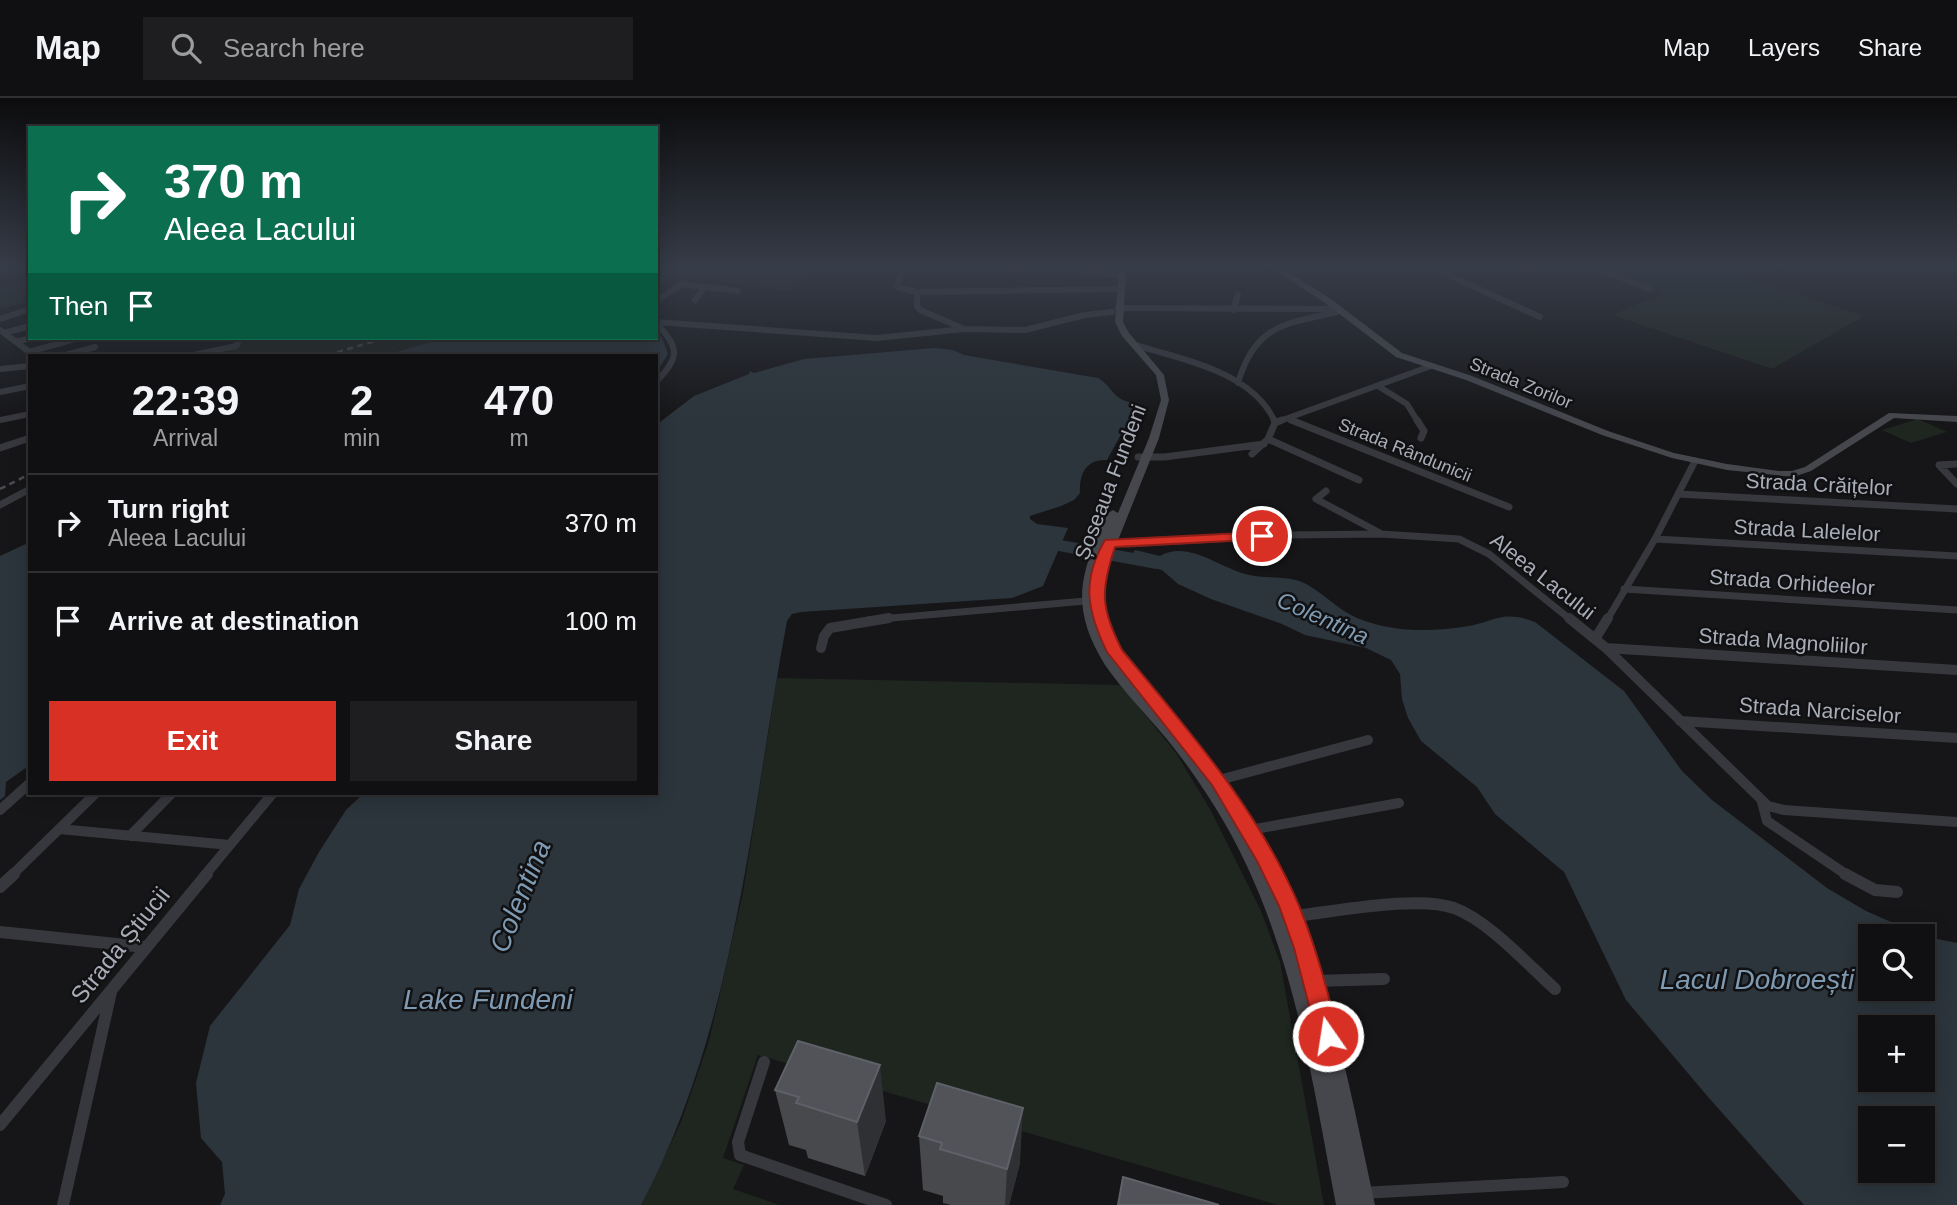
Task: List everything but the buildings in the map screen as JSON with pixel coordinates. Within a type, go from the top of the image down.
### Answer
[{"type":"main road","name":"Șoseaua Fundeni","points":[[1116,320],[1117,330],[1152,371],[1158,387],[1156,414],[1086,601],[1102,650],[1210,788],[1238,833],[1274,906],[1304,996],[1346,1205]]},
{"type":"main road","name":"Șoseaua Fundeni","points":[[1118,320],[1120,326],[1160,375],[1165,396],[1163,412],[1141,457]]},
{"type":"main road","name":"Strada Zorilor","points":[[1353,320],[1393,351],[1469,378],[1625,441],[1695,461],[1758,472],[1793,474],[1808,469],[1892,415],[1957,419]]},
{"type":"main road","name":"Șoseaua Fundeni","points":[[1091,582],[1098,609],[1115,652],[1219,780],[1250,830],[1293,916],[1314,981],[1364,1199]]},
{"type":"street","points":[[942,320],[964,329]]},
{"type":"street","points":[[658,323],[877,338],[964,329],[1025,330],[1066,320]]},
{"type":"street","points":[[1238,383],[1248,357],[1262,338],[1310,320]]},
{"type":"street","points":[[658,325],[670,337],[676,351],[674,361],[658,380]]},
{"type":"street","points":[[2,331],[28,326]]},
{"type":"street","points":[[2,331],[31,354],[72,340]]},
{"type":"street","points":[[16,342],[28,339]]},
{"type":"street","points":[[204,354],[223,352],[236,346],[240,340]]},
{"type":"street","points":[[1135,345],[1238,383],[1267,406],[1275,423]]},
{"type":"street","points":[[70,354],[95,347]]},
{"type":"street","points":[[0,369],[28,366]]},
{"type":"street","points":[[1252,454],[1266,442],[1275,423],[1431,366]]},
{"type":"street","points":[[0,392],[28,386]]},
{"type":"street","points":[[1378,386],[1410,408],[1424,431],[1421,438]]},
{"type":"street","points":[[0,419],[28,414]]},
{"type":"street","name":"Strada Rândunicii","points":[[1290,419],[1509,508]]},
{"type":"street","points":[[0,448],[28,439]]},
{"type":"street","points":[[1141,457],[1266,442],[1359,480]]},
{"type":"street","points":[[1595,639],[1695,461]]},
{"type":"street","points":[[1957,473],[1953,465],[1939,465],[1957,484]]},
{"type":"street","points":[[0,505],[28,490]]},
{"type":"street","points":[[1326,491],[1316,499],[1381,534]]},
{"type":"street","name":"Strada Crăițelor","points":[[1678,494],[1957,509]]},
{"type":"street","name":"Aleea Lacului","points":[[1107,543],[1321,533],[1437,537],[1469,543],[1489,554],[1606,648],[1762,802],[1767,821],[1854,880],[1875,890],[1897,892]]},
{"type":"street","name":"Strada Lalelelor","points":[[1654,538],[1957,556]]},
{"type":"street","name":"Strada Orhideelor","points":[[1624,589],[1957,610]]},
{"type":"street","points":[[821,648],[824,636],[830,628],[867,620],[1086,601]]},
{"type":"street","name":"Strada Magnoliilor","points":[[1606,648],[1957,670]]},
{"type":"street","name":"Strada Narciselor","points":[[1680,721],[1957,738]]},
{"type":"street","points":[[1219,780],[1368,740]]},
{"type":"street","points":[[0,810],[28,785]]},
{"type":"street","points":[[0,887],[94,795]]},
{"type":"street","points":[[131,836],[170,795]]},
{"type":"street","name":"Strada Știucii","points":[[0,1125],[271,795]]},
{"type":"street","points":[[1762,802],[1784,810],[1957,822]]},
{"type":"street","points":[[1250,830],[1398,803]]},
{"type":"street","points":[[59,829],[230,845]]},
{"type":"street","points":[[1293,916],[1425,904],[1454,908],[1472,919],[1555,989]]},
{"type":"street","points":[[0,932],[145,947]]},
{"type":"street","points":[[1314,981],[1384,979]]},
{"type":"street","points":[[63,1205],[112,989]]},
{"type":"street","points":[[764,1062],[738,1143],[740,1155],[886,1205]]},
{"type":"street","points":[[1364,1199],[1563,1182]]},
{"type":"shaded area","points":[[1627,320],[1858,320],[1772,369]]},
{"type":"shaded area","points":[[235,340],[437,340],[389,354],[229,354],[228,351],[236,343]]},
{"type":"shaded area","points":[[1918,419],[1947,432],[1911,443],[1882,430]]},
{"type":"shaded area","points":[[777,678],[1121,685],[1176,753],[1210,809],[1261,911],[1280,962],[1324,1205],[1278,1205],[758,1055],[723,1158],[744,1165],[733,1189],[779,1205],[641,1205],[681,1122],[709,1041],[743,893]]},
{"type":"water","points":[[658,335],[668,354],[658,370],[658,354],[389,354],[437,340],[658,340]]},
{"type":"water","name":"Lake Fundeni","points":[[934,348],[953,350],[964,355],[1098,378],[1118,397],[1136,407],[1107,460],[1094,462],[1085,469],[1080,493],[1074,500],[1030,516],[1037,524],[1068,528],[1043,586],[1012,598],[801,612],[792,614],[787,621],[750,845],[720,993],[699,1065],[673,1136],[641,1205],[220,1205],[225,1194],[222,1162],[201,1138],[196,1083],[210,1026],[290,925],[299,889],[319,852],[346,810],[362,795],[658,795],[658,423],[694,396],[749,374],[750,371],[754,373],[804,359]]},
{"type":"water","points":[[28,543],[28,766],[6,782],[5,796],[0,800],[0,556]]},
{"type":"water","name":"Lacul Dobroești","points":[[1135,550],[1160,556],[1170,552],[1192,553],[1245,574],[1301,582],[1357,618],[1396,628],[1450,629],[1505,617],[1535,622],[1624,691],[1682,771],[1712,800],[1827,888],[1866,911],[1896,924],[1858,924],[1858,1001],[1935,1001],[1935,938],[1957,943],[1957,1205],[1804,1205],[1626,1000],[1564,872],[1495,814],[1477,787],[1421,741],[1408,718],[1402,699],[1400,674],[1391,660],[1366,648],[1305,635],[1211,599],[1178,584],[1162,570],[1128,562]]},
{"type":"waterway","name":"Colentina","points":[[1033,541],[1156,563]]},
{"type":"railway","points":[[330,354],[379,340]]},
{"type":"railway","points":[[0,489],[28,475]]},
{"type":"route","points":[[1262,536],[1128,544],[1110,542],[1098,575],[1095,593],[1109,643],[1128,671],[1188,739],[1219,780],[1265,858],[1289,906],[1305,948],[1328,1036]]}]
